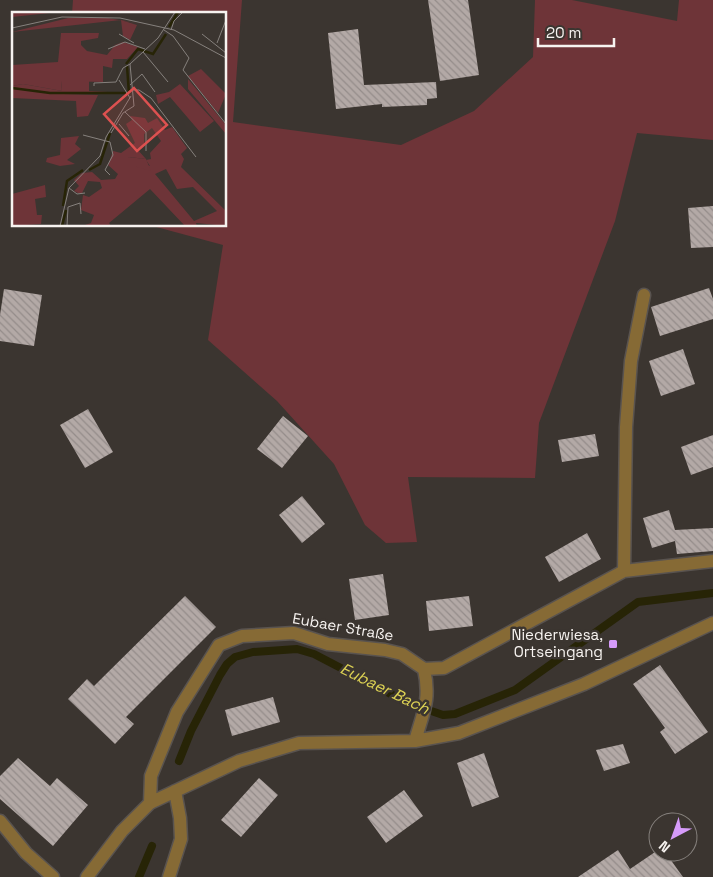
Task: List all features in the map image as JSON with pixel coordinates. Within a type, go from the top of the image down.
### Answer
[{"type":"street","points":[[624,571],[626,427],[631,361],[644,295]]},
{"type":"street","points":[[416,741],[420,721],[427,702],[428,692],[424,669],[444,668],[624,571],[713,561]]},
{"type":"street","points":[[87,877],[122,831],[150,803],[239,761],[299,743],[416,741],[459,733],[584,684],[713,623]]},
{"type":"street","name":"Eubaer Straße","points":[[150,803],[151,776],[177,712],[219,645],[242,636],[294,633],[328,644],[385,650],[402,654],[424,669]]},
{"type":"street","points":[[170,877],[181,838],[180,818],[175,791]]},
{"type":"street","points":[[0,821],[26,853],[53,877]]},
{"type":"shaded area","points":[[73,0],[242,0],[233,122],[401,145],[474,111],[533,57],[535,0],[572,0],[677,21],[679,0],[713,0],[713,140],[637,133],[615,221],[539,423],[535,478],[408,477],[417,542],[386,543],[365,525],[334,464],[277,401],[208,340],[223,245],[153,226],[226,226],[226,12],[72,12]]},
{"type":"building","points":[[428,0],[468,0],[479,75],[440,81]]},
{"type":"building","points":[[358,29],[364,85],[436,82],[437,98],[427,99],[427,105],[382,107],[382,104],[336,109],[328,33]]},
{"type":"building","points":[[713,206],[713,247],[691,248],[688,208]]},
{"type":"building","points":[[709,288],[713,299],[713,319],[660,336],[651,307]]},
{"type":"building","points":[[4,289],[42,295],[34,346],[0,341],[0,315]]},
{"type":"building","points":[[683,349],[695,384],[661,396],[649,361]]},
{"type":"building","points":[[88,409],[113,452],[85,468],[60,425]]},
{"type":"building","points":[[283,416],[308,436],[282,468],[257,449]]},
{"type":"building","points":[[595,434],[599,456],[562,462],[558,440]]},
{"type":"building","points":[[713,435],[713,467],[691,475],[681,447]]},
{"type":"building","points":[[302,496],[325,524],[302,543],[279,515]]},
{"type":"building","points":[[669,510],[675,530],[713,528],[713,551],[677,554],[675,541],[652,548],[643,518]]},
{"type":"building","points":[[587,533],[601,559],[559,582],[545,557]]},
{"type":"building","points":[[383,574],[389,615],[355,620],[349,579]]},
{"type":"building","points":[[185,596],[216,627],[126,717],[134,724],[115,744],[68,699],[87,679],[94,686]]},
{"type":"building","points":[[469,596],[473,626],[429,631],[426,601]]},
{"type":"building","points":[[660,665],[708,732],[675,754],[660,732],[665,728],[633,684]]},
{"type":"building","points":[[273,697],[280,722],[232,736],[225,710]]},
{"type":"building","points":[[623,744],[630,763],[604,771],[596,750]]},
{"type":"building","points":[[484,753],[499,797],[472,807],[457,763]]},
{"type":"building","points":[[18,758],[50,786],[57,778],[88,805],[53,846],[0,799],[0,776]]},
{"type":"building","points":[[259,778],[278,795],[241,837],[221,820]]},
{"type":"building","points":[[404,790],[423,816],[386,843],[367,817]]},
{"type":"building","points":[[618,850],[630,869],[648,857],[648,862],[672,862],[683,877],[578,877]]},
{"type":"waterway","name":"Eubaer Bach","points":[[179,761],[191,731],[220,675],[227,664],[235,657],[253,652],[297,649],[314,654],[408,703],[443,715],[455,714],[515,690],[638,602],[713,593]]},
{"type":"waterway","name":"Eubaer Bach","points":[[139,877],[152,846]]},
{"type":"place","name":"Niederwiesa, Ortseingang","points":[[613,644]]}]
